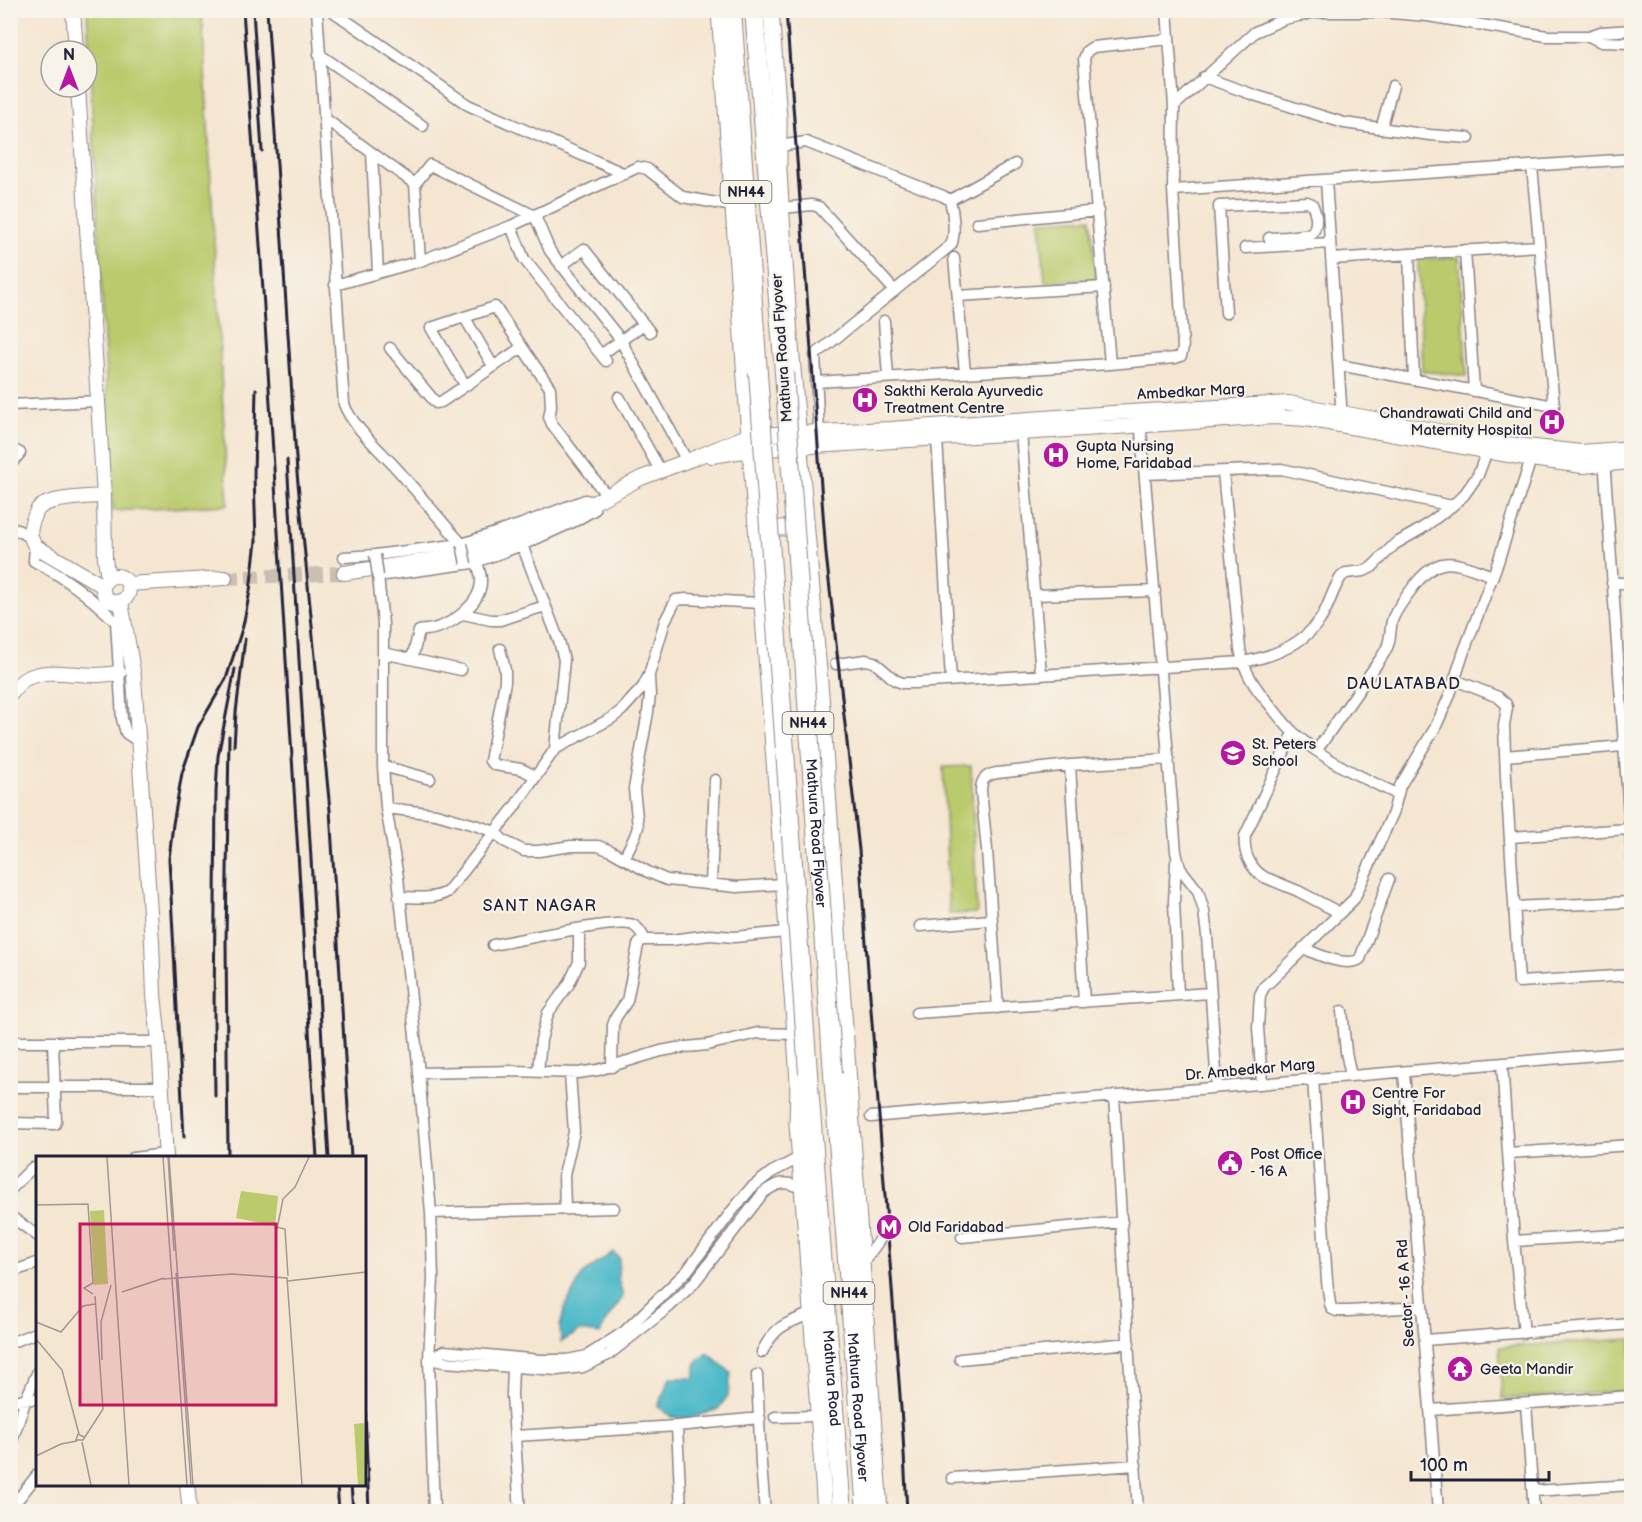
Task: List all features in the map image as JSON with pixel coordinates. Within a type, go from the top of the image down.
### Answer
[{"type":"highway","name":"Mathura Road Flyover","points":[[732,10],[816,1173]]},
{"type":"highway","name":"Mathura Road Flyover","points":[[754,10],[784,372],[832,1074],[866,1512]]},
{"type":"highway","points":[[798,1091],[816,1173]]},
{"type":"highway","name":"Mathura Road","points":[[816,1173],[842,1512]]},
{"type":"main road","points":[[719,10],[749,443],[795,1034],[799,1158],[825,1512]]},
{"type":"main road","points":[[771,10],[789,321],[821,695],[880,1512]]},
{"type":"main road","points":[[789,321],[795,342],[800,438]]},
{"type":"main road","points":[[745,382],[755,391],[766,395],[777,395],[788,390],[794,379]]},
{"type":"main road","points":[[757,542],[772,530],[782,527],[791,529],[808,539]]},
{"type":"street","points":[[74,10],[75,39]]},
{"type":"street","points":[[317,10],[344,404],[355,423],[462,544],[481,582],[478,596],[462,614],[441,626],[419,631],[412,659]]},
{"type":"street","points":[[331,10],[468,105],[625,174]]},
{"type":"street","points":[[816,382],[1110,364],[1181,356],[1183,348],[1173,189],[1174,106],[1167,10]]},
{"type":"street","points":[[1174,106],[1255,32],[1284,19],[1316,11],[1380,12],[1428,16],[1547,36],[1589,36],[1601,32],[1632,30]]},
{"type":"street","points":[[1589,36],[1600,42],[1632,42]]},
{"type":"street","points":[[1110,364],[1084,59],[1087,51],[1093,47],[1169,39]]},
{"type":"street","points":[[319,54],[423,126]]},
{"type":"street","points":[[1204,77],[1344,123],[1469,138]]},
{"type":"street","points":[[1381,129],[1394,86]]},
{"type":"street","points":[[10,526],[105,582],[119,577],[126,581],[129,592],[127,596],[121,602],[113,602],[103,594],[105,582],[104,496],[79,99]]},
{"type":"street","points":[[324,118],[415,184]]},
{"type":"street","points":[[779,146],[807,142],[950,200]]},
{"type":"street","points":[[372,153],[378,273]]},
{"type":"street","points":[[1173,189],[1632,159]]},
{"type":"street","points":[[950,200],[1014,164]]},
{"type":"street","points":[[420,261],[415,184],[430,165],[536,216],[550,251],[620,339],[689,460]]},
{"type":"street","points":[[1339,366],[1554,406],[1532,166]]},
{"type":"street","points":[[335,285],[420,261],[512,226],[638,167],[647,170],[683,196],[733,206]]},
{"type":"street","points":[[1326,180],[1342,419]]},
{"type":"street","points":[[1280,182],[1281,203]]},
{"type":"street","points":[[819,432],[815,355],[953,243],[950,200]]},
{"type":"street","points":[[1226,313],[1220,206],[1307,202],[1312,204],[1317,224],[1312,234],[1269,238]]},
{"type":"street","points":[[782,208],[812,205],[819,207],[894,290]]},
{"type":"street","points":[[977,223],[1098,211]]},
{"type":"street","points":[[512,226],[524,259],[604,357],[620,339],[647,328],[584,249],[561,266]]},
{"type":"street","points":[[1245,248],[1330,243]]},
{"type":"street","points":[[1331,259],[1539,246]]},
{"type":"street","points":[[1465,250],[1474,391]]},
{"type":"street","points":[[1409,254],[1414,380]]},
{"type":"street","points":[[954,258],[965,372]]},
{"type":"street","points":[[958,296],[1104,287]]},
{"type":"street","points":[[465,385],[431,328],[495,307],[550,388],[549,417],[552,424],[601,499]]},
{"type":"street","points":[[465,318],[493,366]]},
{"type":"street","points":[[884,321],[888,377]]},
{"type":"street","points":[[390,348],[436,403],[441,402],[521,348]]},
{"type":"street","points":[[619,397],[660,471]]},
{"type":"street","points":[[10,405],[98,401]]},
{"type":"street","name":"Ambedkar Marg","points":[[344,573],[476,552],[502,543],[601,499],[641,478],[689,460],[749,443],[800,438],[937,438],[1021,433],[1289,403],[1342,419],[1487,451],[1583,466],[1632,448]]},
{"type":"street","points":[[1140,418],[1176,852],[1174,902],[1178,995]]},
{"type":"street","name":"Ambedkar Marg","points":[[800,438],[819,432],[1140,418]]},
{"type":"street","name":"Ambedkar Marg","points":[[1342,419],[1507,444],[1581,452],[1632,462]]},
{"type":"street","points":[[1021,433],[1041,674]]},
{"type":"street","points":[[937,438],[951,680]]},
{"type":"street","points":[[10,447],[20,453],[10,465]]},
{"type":"street","points":[[836,664],[866,660],[874,662],[895,680],[902,683],[1242,662],[1264,658],[1294,644],[1310,631],[1320,619],[1341,577],[1346,573],[1364,571],[1372,567],[1395,544],[1413,535],[1452,506],[1471,487],[1487,451]]},
{"type":"street","points":[[1604,457],[1632,859]]},
{"type":"street","points":[[1262,1084],[1258,1027],[1260,995],[1264,987],[1354,899],[1393,813],[1400,786],[1435,728],[1455,680],[1493,576],[1531,459]]},
{"type":"street","points":[[1145,474],[1281,469],[1452,506]]},
{"type":"street","points":[[1223,472],[1238,638],[1242,662],[1252,683],[1293,733],[1351,771],[1397,794]]},
{"type":"street","points":[[104,496],[56,501],[38,509],[31,525],[34,561],[99,605],[116,622],[123,726],[126,733],[138,741]]},
{"type":"street","points":[[344,557],[462,544],[585,500],[601,499]]},
{"type":"street","points":[[378,576],[472,562],[522,545],[586,515],[594,510],[601,499]]},
{"type":"street","points":[[522,545],[559,641],[564,660],[555,749]]},
{"type":"street","points":[[375,555],[383,624],[383,766],[386,808],[398,877],[431,1213],[433,1278],[429,1359],[434,1512]]},
{"type":"street","points":[[1317,750],[1387,649],[1392,623],[1399,606],[1429,569],[1449,563],[1493,576]]},
{"type":"street","points":[[128,584],[225,578]]},
{"type":"street","points":[[1612,584],[1632,584]]},
{"type":"street","points":[[1035,595],[1155,591]]},
{"type":"street","points":[[399,897],[440,896],[447,892],[555,749],[617,714],[644,687],[665,621],[676,600],[762,603]]},
{"type":"street","points":[[121,602],[134,677],[165,1156]]},
{"type":"street","points":[[462,614],[500,620],[545,606]]},
{"type":"street","points":[[500,649],[505,682],[490,761],[495,765],[521,769],[536,776]]},
{"type":"street","points":[[383,653],[461,670]]},
{"type":"street","points":[[10,695],[27,678],[38,675],[54,672],[119,674]]},
{"type":"street","points":[[624,858],[638,827],[634,789],[648,712],[649,675]]},
{"type":"street","points":[[1455,680],[1498,697],[1507,707],[1504,726],[1505,756],[1519,982],[1632,975]]},
{"type":"street","points":[[1293,733],[1245,836],[1246,852],[1256,872],[1340,913]]},
{"type":"street","points":[[1505,756],[1623,746]]},
{"type":"street","points":[[998,1008],[981,782],[990,774],[997,773],[1071,765],[1169,759]]},
{"type":"street","points":[[1071,765],[1084,1002]]},
{"type":"street","points":[[383,766],[430,779]]},
{"type":"street","points":[[711,885],[715,780]]},
{"type":"street","points":[[386,808],[436,814],[495,831],[504,841],[524,851],[571,846],[598,846],[667,880],[737,887],[783,884]]},
{"type":"street","points":[[1510,837],[1629,829]]},
{"type":"street","points":[[1176,852],[1180,868],[1198,891],[1204,911],[1217,1088]]},
{"type":"street","points":[[1303,948],[1336,960],[1357,962],[1389,879]]},
{"type":"street","points":[[1514,907],[1632,902]]},
{"type":"street","points":[[920,926],[991,920]]},
{"type":"street","points":[[493,945],[610,924],[633,925],[641,931],[645,940]]},
{"type":"street","points":[[538,1072],[541,1040],[548,1013],[569,984],[579,962],[579,930]]},
{"type":"street","points":[[612,1067],[613,1025],[627,1001],[638,945],[641,941],[786,932]]},
{"type":"street","points":[[916,1013],[1210,993]]},
{"type":"street","points":[[1342,1011],[1351,1076]]},
{"type":"street","points":[[419,1073],[598,1071],[677,1048],[707,1045],[758,1033],[795,1034]]},
{"type":"street","points":[[10,1042],[159,1041]]},
{"type":"street","points":[[10,1123],[55,1124],[53,1042]]},
{"type":"street","name":"Dr. Ambedkar Marg","points":[[871,1117],[1632,1052]]},
{"type":"street","points":[[1502,1063],[1514,1241],[1524,1333]]},
{"type":"street","name":"Sector - 16 A Rd","points":[[1404,1072],[1438,1512]]},
{"type":"street","points":[[565,1209],[564,1175],[574,1132],[570,1073]]},
{"type":"street","points":[[1313,1079],[1327,1281],[1332,1309],[1348,1311],[1422,1307]]},
{"type":"street","points":[[10,1087],[162,1087]]},
{"type":"street","points":[[1114,1096],[1138,1512]]},
{"type":"street","points":[[1508,1153],[1632,1145]]},
{"type":"street","points":[[429,1359],[444,1351],[540,1360],[567,1360],[587,1356],[624,1332],[687,1271],[751,1188],[772,1172],[799,1158]]},
{"type":"street","points":[[10,1190],[32,1168]]},
{"type":"street","points":[[429,1359],[557,1370],[583,1367],[608,1355],[669,1307],[693,1284],[763,1192],[771,1186],[785,1183],[793,1184],[802,1190]]},
{"type":"street","points":[[431,1213],[614,1208]]},
{"type":"street","points":[[10,1215],[36,1234]]},
{"type":"street","points":[[962,1237],[1122,1222]]},
{"type":"street","points":[[1514,1241],[1632,1234]]},
{"type":"street","points":[[862,1264],[880,1239]]},
{"type":"street","points":[[10,1272],[36,1263]]},
{"type":"street","points":[[762,1352],[769,1338],[784,1324],[810,1314]]},
{"type":"street","points":[[1425,1340],[1632,1324]]},
{"type":"street","points":[[10,1343],[36,1333]]},
{"type":"street","points":[[960,1359],[1129,1344]]},
{"type":"street","points":[[513,1366],[512,1395],[520,1512]]},
{"type":"street","points":[[757,1375],[765,1512]]},
{"type":"street","points":[[11,1442],[36,1376]]},
{"type":"street","points":[[1430,1410],[1632,1396]]},
{"type":"street","points":[[10,1400],[36,1399]]},
{"type":"street","points":[[1526,1404],[1534,1512]]},
{"type":"street","points":[[775,1417],[818,1416]]},
{"type":"street","points":[[514,1436],[677,1426],[760,1418]]},
{"type":"street","points":[[677,1426],[681,1512]]},
{"type":"street","points":[[952,1478],[1136,1465]]},
{"type":"street","points":[[10,1505],[19,1498],[36,1477]]},
{"type":"street","points":[[1533,1491],[1632,1485]]},
{"type":"street","points":[[182,1512],[186,1486]]},
{"type":"street","points":[[186,1486],[190,1512]]},
{"type":"green space","points":[[87,11],[202,11],[228,505],[113,511],[92,99],[99,99],[99,39],[88,39]]},
{"type":"green space","points":[[1091,218],[1096,279],[1045,282],[1040,221]]},
{"type":"green space","points":[[1459,257],[1467,376],[1422,371],[1418,259]]},
{"type":"green space","points":[[971,766],[977,913],[949,914],[943,767]]},
{"type":"green space","points":[[1631,1339],[1631,1391],[1502,1399],[1499,1347]]},
{"type":"water","points":[[613,1252],[619,1258],[618,1278],[623,1297],[607,1319],[600,1334],[580,1331],[561,1342],[560,1327],[565,1307],[583,1274]]},
{"type":"water","points":[[708,1353],[731,1373],[728,1395],[718,1409],[688,1419],[672,1417],[658,1406],[670,1378],[694,1378],[696,1363]]},
{"type":"tunnel","points":[[225,578],[344,573]]},
{"type":"railway","points":[[243,10],[261,259],[317,1156]]},
{"type":"railway","points":[[253,10],[262,151]]},
{"type":"railway","points":[[267,10],[297,473],[330,810],[351,1156]]},
{"type":"railway","points":[[786,10],[826,554],[859,850],[907,1512]]},
{"type":"railway","points":[[184,1137],[169,859],[182,773],[198,727],[226,679],[243,626],[250,591],[256,541],[254,475],[256,389]]},
{"type":"railway","points":[[287,460],[329,1156]]},
{"type":"railway","points":[[234,746],[245,639]]},
{"type":"railway","points":[[215,1096],[216,792],[218,756],[235,669]]},
{"type":"railway","points":[[228,1156],[226,942],[229,736]]},
{"type":"railway","points":[[366,1435],[369,1512]]},
{"type":"railway","points":[[337,1486],[339,1512]]},
{"type":"railway","points":[[351,1486],[353,1512]]},
{"type":"place","name":"Sakthi Kerala Ayurvedic Treatment Centre","points":[[865,400]]},
{"type":"place","name":"Chandrawati Child and Maternity Hospital","points":[[1552,422]]},
{"type":"place","name":"Gupta Nursing Home, Faridabad","points":[[1056,455]]},
{"type":"place","name":"St. Peters School","points":[[1233,753]]},
{"type":"place","name":"Centre For Sight, Faridabad","points":[[1353,1102]]},
{"type":"place","name":"Post Office - 16 A","points":[[1230,1163]]},
{"type":"place","name":"Old Faridabad","points":[[889,1227]]},
{"type":"place","name":"Geeta Mandir","points":[[1460,1369]]},
{"type":"district","name":"DAULATABAD","points":[[1404,684]]},
{"type":"district","name":"SANT NAGAR","points":[[540,906]]}]
